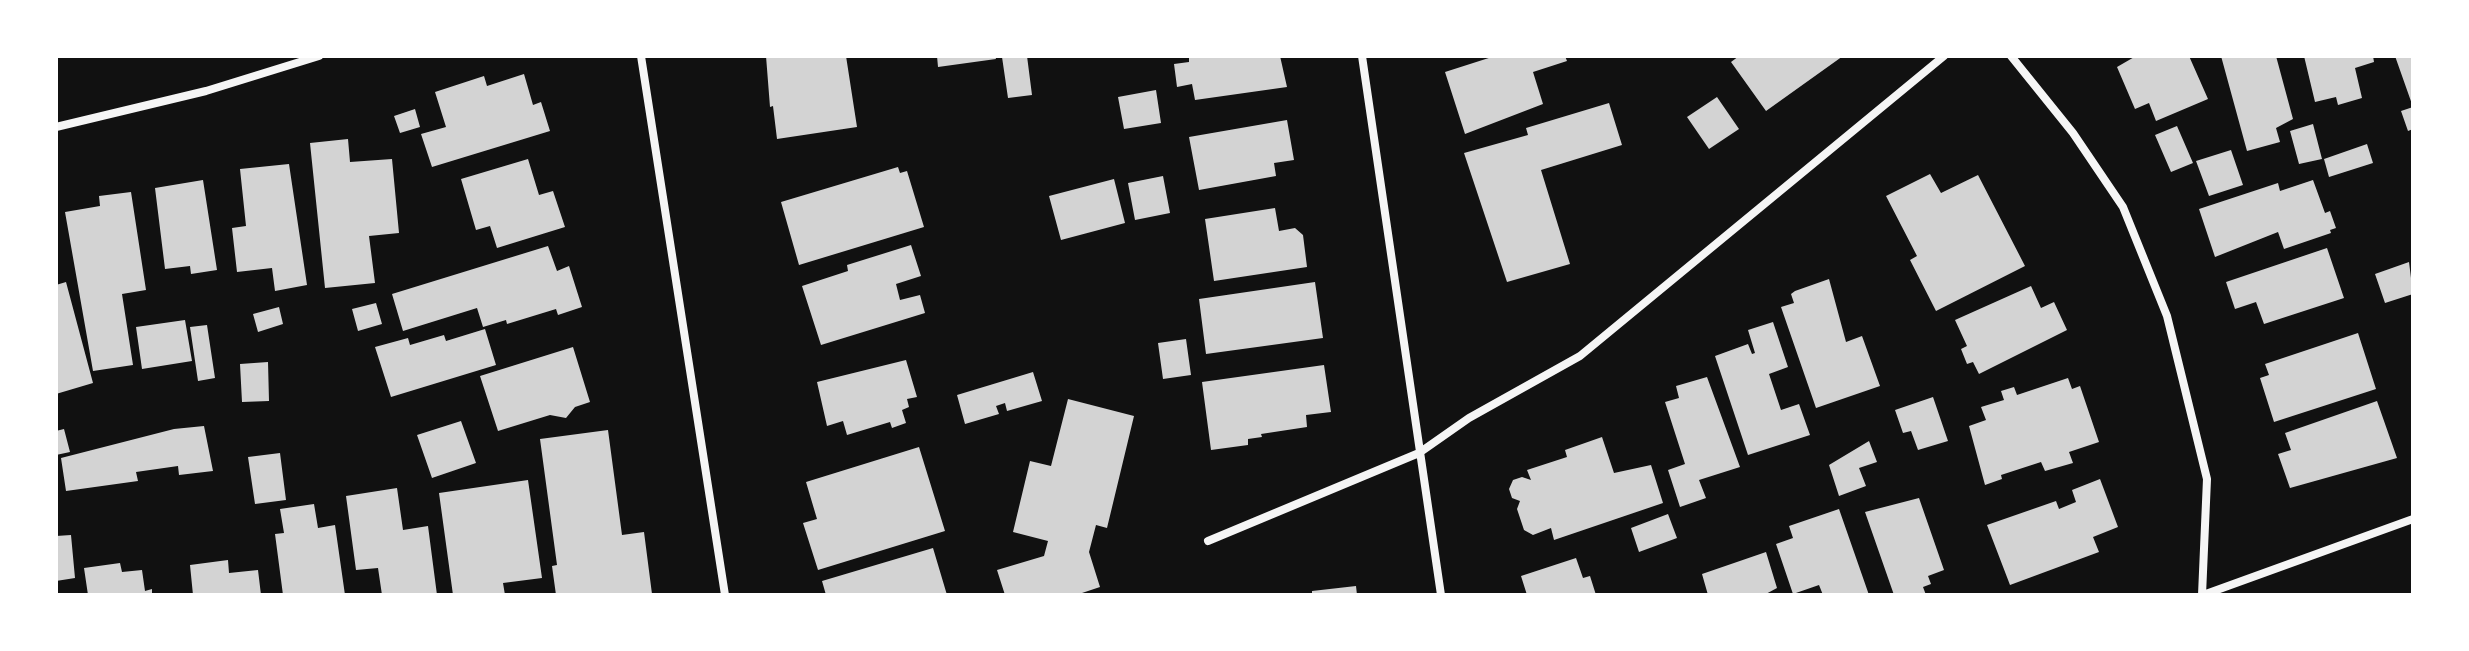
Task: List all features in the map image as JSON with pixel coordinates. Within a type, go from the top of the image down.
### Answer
[{"type":"street","points":[[56,127],[206,91],[319,56]]},
{"type":"street","points":[[641,56],[725,595]]},
{"type":"street","points":[[1362,56],[1441,595]]},
{"type":"street","points":[[1208,541],[1419,453],[1469,418],[1493,408],[1580,356],[1944,56]]},
{"type":"street","points":[[2011,56],[2073,133],[2123,207],[2167,316],[2207,479],[2202,595],[2413,519]]},
{"type":"building","points":[[766,56],[846,56],[857,127],[777,139],[773,106],[770,107]]},
{"type":"building","points":[[937,56],[995,56],[996,59],[938,67]]},
{"type":"building","points":[[1027,56],[1032,95],[1008,98],[1002,57]]},
{"type":"building","points":[[1189,56],[1280,56],[1287,87],[1195,100],[1192,84],[1177,87],[1174,64],[1189,62]]},
{"type":"building","points":[[1495,56],[1565,56],[1567,61],[1533,72],[1543,104],[1465,134],[1445,72]]},
{"type":"building","points":[[1739,56],[1843,56],[1766,111],[1731,62]]},
{"type":"building","points":[[2136,56],[2189,56],[2208,99],[2156,121],[2149,103],[2135,109],[2117,67]]},
{"type":"building","points":[[2221,56],[2276,56],[2293,119],[2276,128],[2280,142],[2247,151]]},
{"type":"building","points":[[2304,56],[2373,56],[2374,62],[2355,68],[2362,98],[2338,105],[2336,97],[2315,102]]},
{"type":"building","points":[[2395,56],[2413,56],[2413,107]]},
{"type":"building","points":[[524,74],[533,105],[541,102],[550,131],[432,167],[421,134],[446,127],[435,92],[484,76],[487,86]]},
{"type":"building","points":[[1156,90],[1161,123],[1124,129],[1118,97]]},
{"type":"building","points":[[1717,97],[1739,129],[1709,149],[1687,117]]},
{"type":"building","points":[[1609,103],[1622,145],[1541,170],[1570,264],[1507,282],[1464,153],[1528,135],[1526,128]]},
{"type":"building","points":[[2413,107],[2413,129],[2408,131],[2401,111]]},
{"type":"building","points":[[415,109],[420,127],[400,133],[394,116]]},
{"type":"building","points":[[1287,120],[1294,160],[1274,163],[1276,176],[1199,190],[1189,137]]},
{"type":"building","points":[[2313,124],[2322,159],[2299,164],[2290,131]]},
{"type":"building","points":[[2177,126],[2193,163],[2171,172],[2155,135]]},
{"type":"building","points":[[348,139],[350,162],[392,159],[399,233],[369,236],[375,283],[325,288],[310,143]]},
{"type":"building","points":[[2367,144],[2373,163],[2329,177],[2324,159]]},
{"type":"building","points":[[2231,150],[2243,185],[2209,196],[2196,161]]},
{"type":"building","points":[[528,159],[539,195],[553,191],[565,227],[497,248],[490,226],[476,230],[461,179]]},
{"type":"building","points":[[289,164],[307,285],[275,291],[272,268],[237,272],[232,228],[246,226],[240,169]]},
{"type":"building","points":[[898,167],[900,173],[907,171],[924,227],[799,265],[781,202]]},
{"type":"building","points":[[1930,174],[1941,193],[1978,175],[2025,266],[1936,311],[1910,260],[1917,256],[1886,196]]},
{"type":"building","points":[[1163,176],[1170,213],[1135,220],[1128,183]]},
{"type":"building","points":[[1114,179],[1125,223],[1061,240],[1049,196]]},
{"type":"building","points":[[203,180],[217,270],[191,274],[190,266],[165,269],[155,188]]},
{"type":"building","points":[[2313,180],[2325,213],[2330,211],[2336,228],[2330,230],[2331,233],[2284,249],[2278,232],[2215,257],[2199,209],[2278,183],[2280,191]]},
{"type":"building","points":[[131,192],[146,290],[122,294],[133,365],[93,371],[65,212],[100,206],[99,196]]},
{"type":"building","points":[[1275,208],[1279,231],[1295,228],[1303,235],[1307,267],[1214,281],[1205,219]]},
{"type":"building","points":[[911,245],[921,276],[896,284],[900,300],[920,295],[925,313],[821,345],[802,286],[848,271],[847,265]]},
{"type":"building","points":[[548,246],[557,271],[569,266],[582,307],[558,315],[556,309],[507,324],[506,320],[483,327],[477,308],[403,331],[392,294]]},
{"type":"building","points":[[2327,248],[2344,298],[2264,324],[2256,302],[2235,309],[2226,282]]},
{"type":"building","points":[[2409,262],[2413,294],[2385,303],[2375,274]]},
{"type":"building","points":[[1829,279],[1846,342],[1862,336],[1880,386],[1816,408],[1781,307],[1794,303],[1791,294],[1795,291]]},
{"type":"building","points":[[66,282],[93,383],[56,394],[56,285]]},
{"type":"building","points":[[1315,282],[1323,338],[1206,354],[1199,299]]},
{"type":"building","points":[[2031,286],[2041,308],[2054,302],[2067,330],[1979,374],[1973,362],[1967,364],[1961,349],[1967,346],[1955,320]]},
{"type":"building","points":[[376,303],[382,324],[358,331],[352,309]]},
{"type":"building","points":[[279,307],[283,324],[258,332],[253,314]]},
{"type":"building","points":[[185,320],[192,361],[142,369],[136,327]]},
{"type":"building","points":[[1773,322],[1788,367],[1769,374],[1781,410],[1799,404],[1810,435],[1748,455],[1715,356],[1748,344],[1752,354],[1755,353],[1748,330]]},
{"type":"building","points":[[207,325],[215,378],[198,381],[190,327]]},
{"type":"building","points":[[485,329],[496,365],[391,397],[375,347],[408,338],[410,345],[444,335],[446,341]]},
{"type":"building","points":[[2358,333],[2376,389],[2274,422],[2260,378],[2269,375],[2265,364]]},
{"type":"building","points":[[1186,339],[1191,375],[1163,379],[1158,343]]},
{"type":"building","points":[[573,347],[590,402],[575,407],[566,418],[550,415],[498,431],[480,376]]},
{"type":"building","points":[[906,360],[917,397],[907,399],[909,407],[902,410],[906,423],[892,428],[890,422],[847,435],[843,421],[827,426],[817,382]]},
{"type":"building","points":[[268,362],[269,401],[242,402],[240,364]]},
{"type":"building","points":[[1324,365],[1331,412],[1306,415],[1307,427],[1261,434],[1262,437],[1248,439],[1248,445],[1211,450],[1202,382]]},
{"type":"building","points":[[1033,372],[1042,401],[1007,411],[1005,403],[996,406],[999,414],[965,424],[957,395]]},
{"type":"building","points":[[1707,377],[1740,467],[1699,480],[1706,498],[1680,507],[1668,470],[1685,464],[1665,402],[1679,398],[1676,386]]},
{"type":"building","points":[[2068,378],[2072,389],[2080,386],[2099,442],[2069,452],[2073,463],[2045,471],[2041,462],[2001,475],[2002,479],[1985,485],[1969,426],[1986,420],[1981,407],[2004,400],[2001,391],[2014,387],[2017,395]]},
{"type":"building","points":[[1933,397],[1948,441],[1918,450],[1911,431],[1903,433],[1895,410]]},
{"type":"building","points":[[1068,399],[1134,416],[1107,528],[1096,525],[1089,552],[1100,587],[1076,595],[1005,595],[997,570],[1044,556],[1048,541],[1013,532],[1030,461],[1051,466]]},
{"type":"building","points":[[2377,401],[2397,458],[2290,488],[2278,454],[2291,450],[2285,433]]},
{"type":"building","points":[[461,421],[476,463],[432,478],[417,435]]},
{"type":"building","points":[[204,426],[213,471],[179,475],[178,466],[136,472],[138,481],[66,491],[61,458],[174,429]]},
{"type":"building","points":[[64,429],[70,452],[56,455],[56,431]]},
{"type":"building","points":[[608,430],[622,535],[644,532],[652,594],[556,595],[552,566],[557,565],[540,439]]},
{"type":"building","points":[[1602,437],[1614,473],[1651,465],[1663,503],[1554,540],[1551,528],[1533,535],[1524,530],[1517,509],[1520,501],[1512,498],[1509,489],[1513,480],[1522,477],[1531,480],[1527,470],[1567,457],[1565,450]]},
{"type":"building","points":[[1869,441],[1877,462],[1859,468],[1866,486],[1839,496],[1829,465]]},
{"type":"building","points":[[919,447],[945,531],[818,570],[803,523],[817,519],[806,482]]},
{"type":"building","points":[[280,453],[286,500],[255,504],[248,457]]},
{"type":"building","points":[[2100,479],[2118,527],[2093,537],[2099,552],[2010,585],[1987,525],[2056,501],[2059,509],[2076,502],[2072,490]]},
{"type":"building","points":[[528,480],[542,578],[503,583],[505,595],[453,595],[439,493]]},
{"type":"building","points":[[397,488],[403,530],[428,526],[437,595],[382,595],[378,568],[356,570],[346,496]]},
{"type":"building","points":[[1919,498],[1944,570],[1928,576],[1931,584],[1923,587],[1926,595],[1894,595],[1865,512]]},
{"type":"building","points":[[314,504],[318,528],[335,525],[345,595],[283,595],[275,534],[284,533],[280,509]]},
{"type":"building","points":[[1839,509],[1869,595],[1823,595],[1819,585],[1793,594],[1776,544],[1793,538],[1789,526]]},
{"type":"building","points":[[1668,514],[1677,538],[1639,552],[1631,528]]},
{"type":"building","points":[[71,535],[75,578],[56,581],[56,536]]},
{"type":"building","points":[[933,548],[947,595],[826,595],[822,581]]},
{"type":"building","points":[[1766,552],[1777,588],[1764,595],[1708,595],[1702,574]]},
{"type":"building","points":[[1576,558],[1583,578],[1590,576],[1596,595],[1527,595],[1521,576]]},
{"type":"building","points":[[228,560],[229,573],[258,570],[261,595],[193,595],[190,565]]},
{"type":"building","points":[[120,563],[122,572],[142,570],[145,591],[152,589],[152,595],[88,595],[84,568]]},
{"type":"building","points":[[1356,586],[1357,595],[1312,595],[1312,591]]}]
